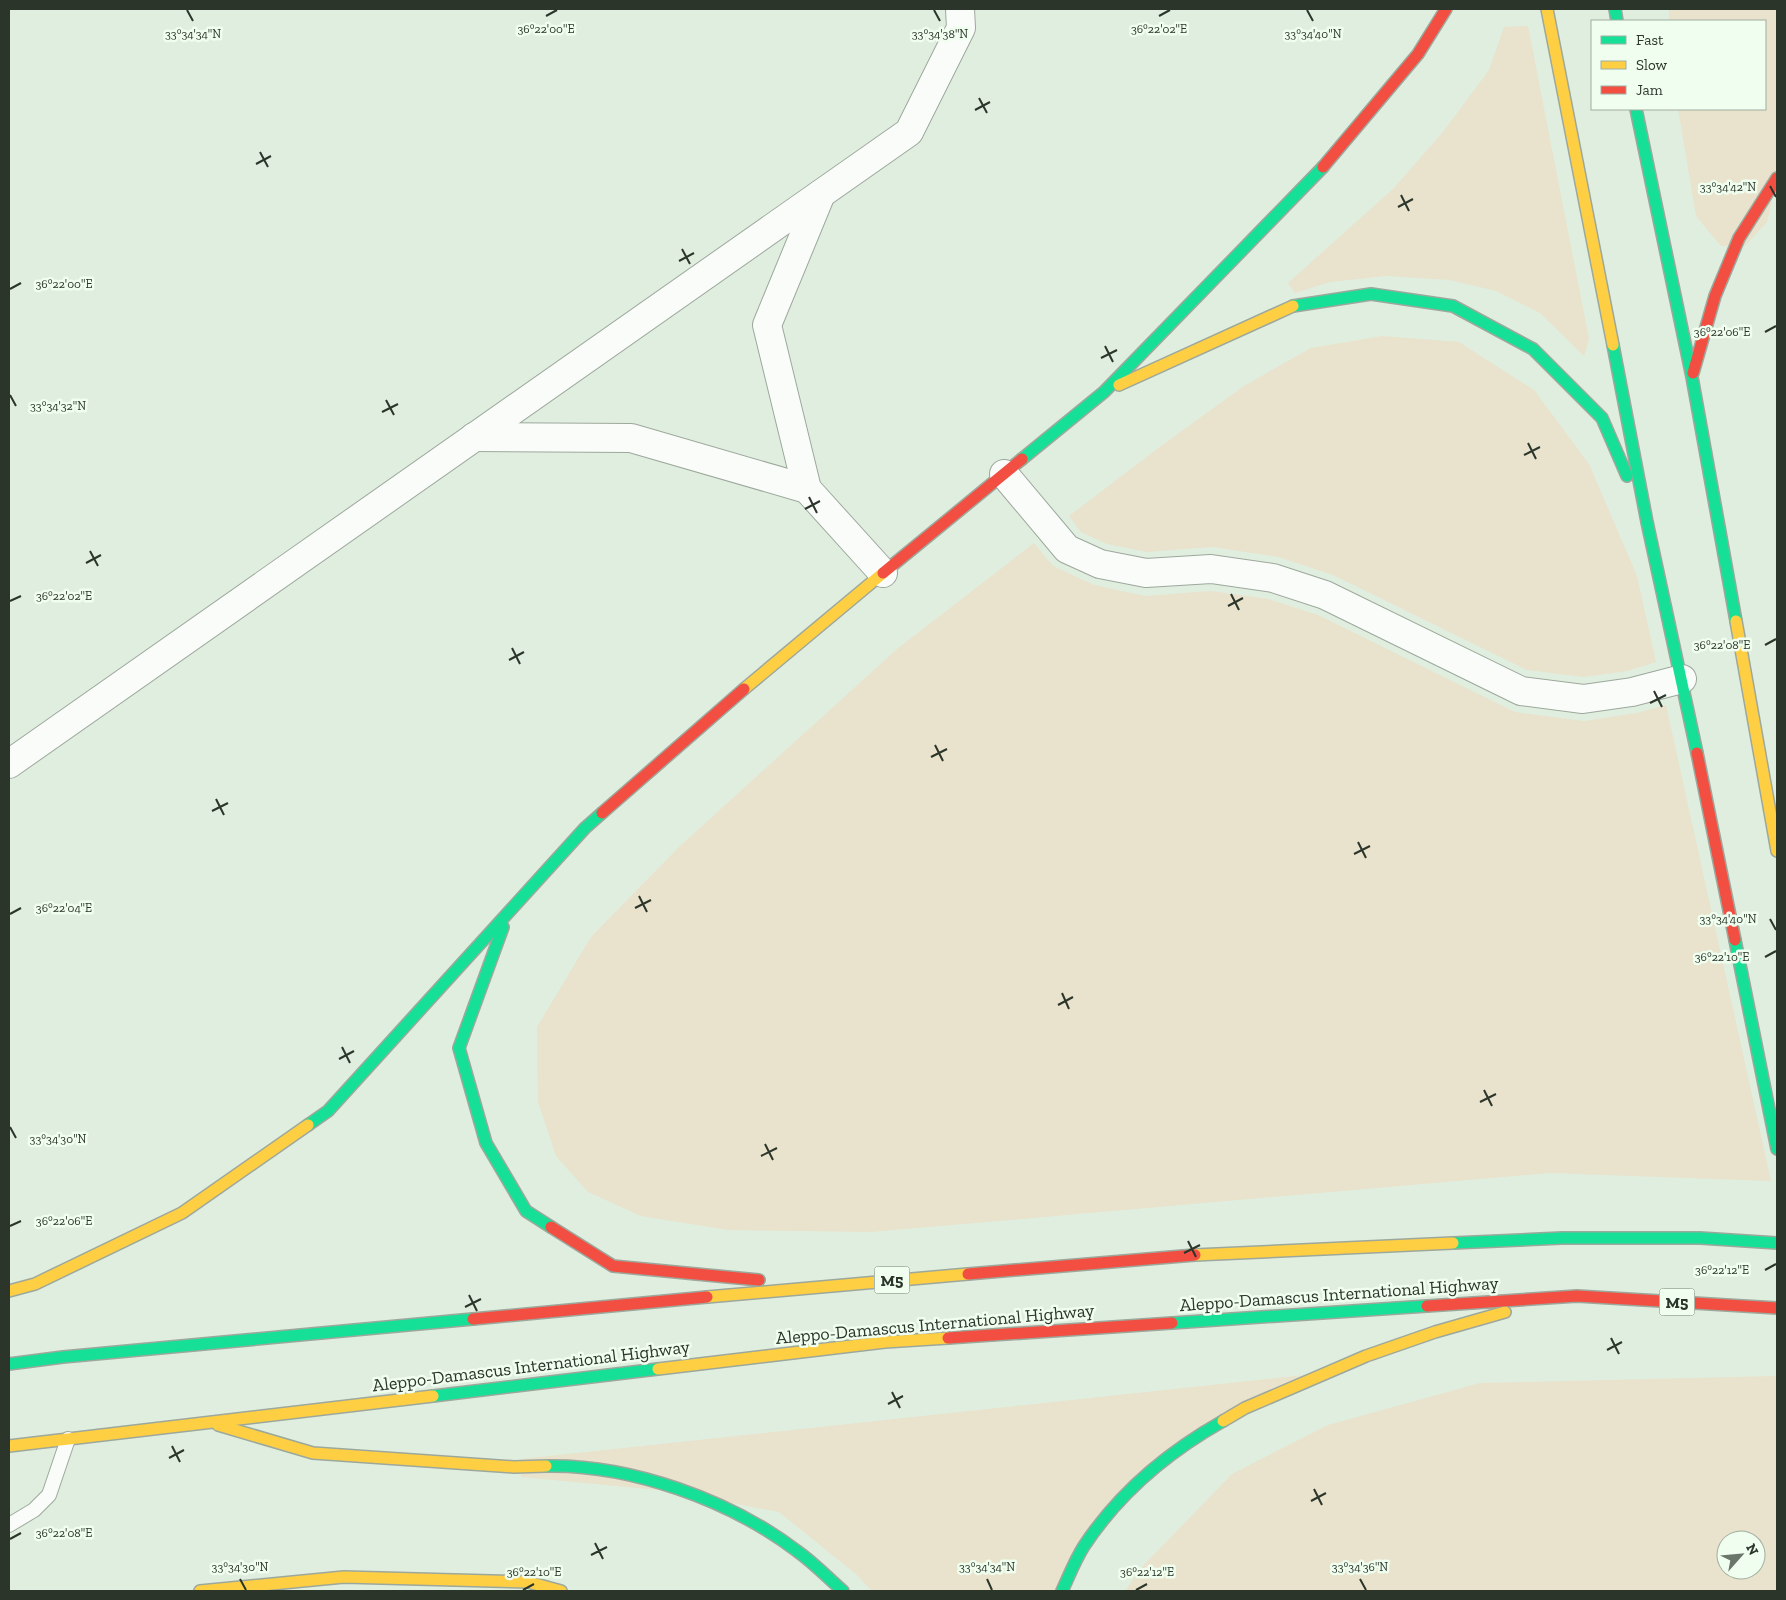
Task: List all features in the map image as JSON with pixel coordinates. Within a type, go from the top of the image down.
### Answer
[{"type":"main road","points":[[9,1290],[35,1284],[182,1214],[328,1111],[585,828],[731,700],[883,572],[1104,392],[1315,177],[1418,54],[1446,9]]},
{"type":"main road","points":[[1547,9],[1647,522],[1682,679],[1777,1149]]},
{"type":"main road","points":[[1636,110],[1692,377],[1777,851]]},
{"type":"main road","points":[[1692,377],[1715,296],[1739,238],[1777,178]]},
{"type":"main road","points":[[1104,392],[1293,306],[1371,294],[1453,306],[1533,349],[1602,418],[1647,522]]},
{"type":"main road","points":[[508,913],[458,1048],[486,1143],[526,1211],[613,1266],[828,1286]]},
{"type":"main road","name":"M5","points":[[9,1364],[73,1356],[828,1286],[1208,1254],[1562,1238],[1700,1238],[1777,1243]]},
{"type":"main road","points":[[1062,1591],[1083,1548],[1107,1514],[1148,1473],[1194,1436],[1245,1408],[1366,1356],[1470,1322],[1577,1296]]},
{"type":"main road","name":"Aleppo-Damascus International Highway","points":[[9,1446],[885,1342],[1577,1296],[1777,1308]]},
{"type":"main road","points":[[207,1422],[313,1453],[504,1466],[555,1466],[637,1477],[676,1488],[715,1503],[758,1525],[798,1551],[843,1591]]},
{"type":"main road","points":[[200,1591],[344,1577],[528,1582],[561,1591]]},
{"type":"street","points":[[9,764],[909,132],[961,28],[960,9]]},
{"type":"street","points":[[821,194],[767,325],[807,489],[883,572]]},
{"type":"street","points":[[474,437],[631,438],[807,489]]},
{"type":"street","points":[[1004,474],[1067,549],[1100,564],[1146,573],[1211,569],[1273,578],[1325,595],[1521,691],[1583,699],[1632,692],[1682,679]]},
{"type":"lane","points":[[9,1525],[34,1510],[49,1495],[68,1439]]},
{"type":"shaded area","points":[[1669,9],[1777,9],[1777,178],[1767,222],[1745,246],[1721,246],[1696,216],[1678,110],[1766,110],[1766,20],[1669,20]]},
{"type":"shaded area","points":[[1528,26],[1589,339],[1584,356],[1540,313],[1496,291],[1450,280],[1386,276],[1330,282],[1295,293],[1288,283],[1393,189],[1443,132],[1489,70],[1504,27]]},
{"type":"shaded area","points":[[1382,336],[1459,342],[1534,390],[1589,464],[1637,576],[1656,662],[1627,671],[1583,677],[1527,670],[1333,575],[1278,557],[1212,547],[1147,552],[1107,544],[1081,532],[1069,516],[1244,386],[1311,348]]},
{"type":"shaded area","points":[[1034,543],[1053,566],[1094,585],[1145,596],[1211,591],[1268,599],[1318,615],[1515,712],[1584,721],[1637,713],[1666,705],[1771,1181],[1549,1173],[871,1232],[728,1230],[641,1216],[588,1192],[556,1156],[538,1102],[537,1027],[591,937],[679,847],[897,649]]},
{"type":"shaded area","points":[[1305,1375],[1200,1430],[1097,1531],[1062,1591],[872,1591],[857,1575],[779,1512],[669,1491],[521,1477],[521,1459]]},
{"type":"shaded area","points":[[1777,1376],[1777,1591],[1125,1591],[1141,1568],[1232,1474],[1328,1425],[1480,1383]]},
{"type":"traffic: fast","points":[[1615,9],[1617,20]]},
{"type":"traffic: fast","points":[[1636,110],[1692,377],[1736,621]]},
{"type":"traffic: fast","points":[[1022,459],[1104,392],[1323,167]]},
{"type":"traffic: fast","points":[[1293,306],[1371,294],[1453,306],[1533,349],[1602,418],[1627,476]]},
{"type":"traffic: fast","points":[[1613,345],[1647,522],[1697,753]]},
{"type":"traffic: fast","points":[[308,1125],[328,1111],[585,828],[602,813]]},
{"type":"traffic: fast","points":[[503,927],[459,1048],[486,1143],[526,1211],[551,1227]]},
{"type":"traffic: fast","points":[[1735,940],[1777,1149]]},
{"type":"traffic: fast","points":[[1453,1243],[1562,1238],[1700,1238],[1777,1243]]},
{"type":"traffic: fast","points":[[1172,1323],[1427,1306]]},
{"type":"traffic: fast","points":[[9,1364],[63,1357],[473,1319]]},
{"type":"traffic: fast","points":[[433,1396],[658,1369]]},
{"type":"traffic: fast","points":[[1062,1591],[1084,1546],[1113,1508],[1129,1491],[1164,1460],[1223,1421]]},
{"type":"traffic: fast","points":[[546,1466],[611,1471],[645,1479],[710,1501],[770,1533],[803,1556],[843,1591]]},
{"type":"traffic: slow","points":[[1547,9],[1613,345]]},
{"type":"traffic: slow","points":[[1119,385],[1293,306]]},
{"type":"traffic: slow","points":[[744,689],[883,573]]},
{"type":"traffic: slow","points":[[1736,621],[1777,851]]},
{"type":"traffic: slow","points":[[9,1291],[35,1284],[182,1213],[308,1125]]},
{"type":"traffic: slow","points":[[1195,1255],[1453,1243]]},
{"type":"traffic: slow","points":[[707,1297],[968,1274]]},
{"type":"traffic: slow","points":[[1223,1421],[1245,1408],[1366,1356],[1435,1332],[1505,1312]]},
{"type":"traffic: slow","points":[[658,1369],[885,1342],[948,1338]]},
{"type":"traffic: slow","points":[[9,1446],[433,1396]]},
{"type":"traffic: slow","points":[[218,1425],[313,1453],[514,1467],[546,1466]]},
{"type":"traffic: slow","points":[[200,1591],[344,1577],[528,1582],[561,1591]]},
{"type":"traffic: jam","points":[[1323,167],[1418,54],[1446,9]]},
{"type":"traffic: jam","points":[[1693,373],[1715,296],[1739,238],[1777,178]]},
{"type":"traffic: jam","points":[[883,573],[1022,459]]},
{"type":"traffic: jam","points":[[602,813],[744,689]]},
{"type":"traffic: jam","points":[[1697,753],[1735,940]]},
{"type":"traffic: jam","points":[[551,1227],[613,1266],[759,1280]]},
{"type":"traffic: jam","points":[[968,1274],[1195,1255]]},
{"type":"traffic: jam","points":[[1427,1306],[1577,1296],[1777,1308]]},
{"type":"traffic: jam","points":[[473,1319],[707,1297]]},
{"type":"traffic: jam","points":[[948,1338],[1172,1323]]}]
